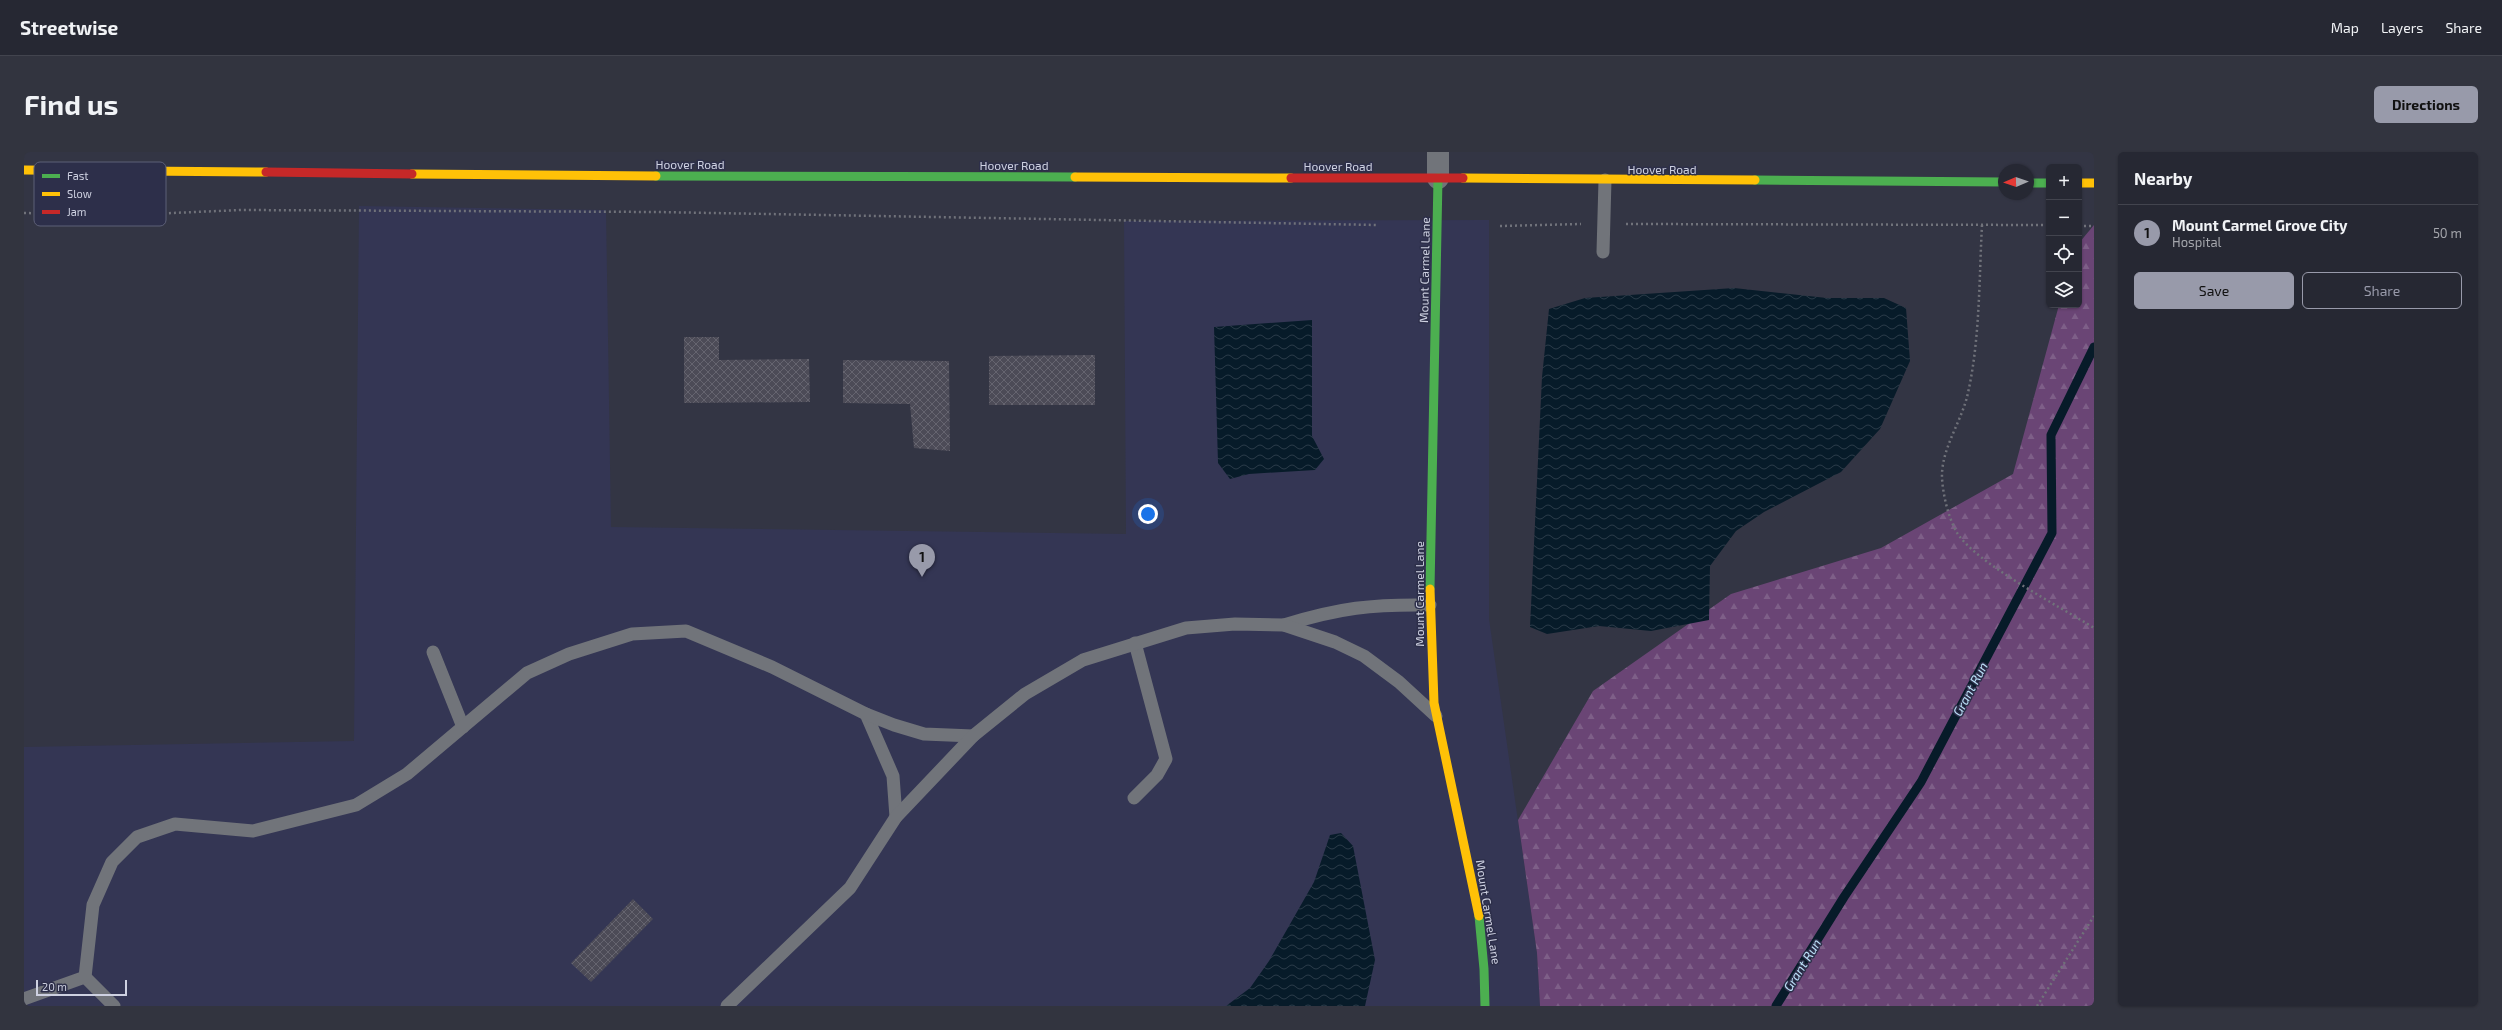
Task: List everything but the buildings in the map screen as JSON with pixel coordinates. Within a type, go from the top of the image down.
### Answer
[{"type":"main road","name":"Hoover Road","points":[[24,170],[34,170]]},
{"type":"main road","name":"Hoover Road","points":[[166,171],[622,176],[1438,178],[1998,182]]},
{"type":"main road","name":"Mount Carmel Lane","points":[[1438,178],[1430,605],[1431,674],[1436,716],[1472,870],[1486,969],[1485,1006]]},
{"type":"main road","points":[[2034,183],[2046,183]]},
{"type":"main road","points":[[2082,183],[2094,183]]},
{"type":"street","points":[[1438,152],[1438,178]]},
{"type":"lane","points":[[1603,252],[1605,180]]},
{"type":"lane","points":[[1284,625],[1321,613],[1354,607],[1391,604],[1430,605]]},
{"type":"lane","points":[[727,1006],[850,888],[896,817],[973,736],[1025,694],[1076,664],[1135,643],[1186,628],[1235,624],[1284,625],[1335,642],[1364,656],[1400,682],[1436,716]]},
{"type":"lane","points":[[85,976],[93,905],[112,862],[137,837],[175,824],[253,830],[356,805],[407,774],[527,673],[569,654],[632,634],[686,632],[772,667],[866,714],[924,734],[973,736]]},
{"type":"lane","points":[[1134,798],[1157,775],[1166,759],[1135,643]]},
{"type":"lane","points":[[433,652],[463,727]]},
{"type":"lane","points":[[866,714],[893,776],[896,817]]},
{"type":"lane","points":[[24,999],[85,976]]},
{"type":"lane","points":[[85,976],[114,1006]]},
{"type":"path","points":[[166,213],[241,210],[657,212],[1377,225]]},
{"type":"path","points":[[24,213],[34,213]]},
{"type":"path","points":[[1500,226],[1604,223],[2046,225]]},
{"type":"path","points":[[1982,225],[1977,322],[1967,397],[1947,449],[1942,477],[1946,503],[1956,531],[1973,551],[2008,575],[2094,628]]},
{"type":"path","points":[[2082,226],[2094,226]]},
{"type":"path","points":[[2037,1006],[2094,916]]},
{"type":"shaded area","points":[[359,206],[606,210],[611,527],[1126,534],[1124,221],[1489,220],[1489,619],[1537,953],[1540,1006],[24,1006],[24,747],[354,741]]},
{"type":"green space","points":[[2094,225],[2094,1006],[1540,1006],[1537,953],[1518,820],[1593,691],[1731,594],[1881,548],[2013,474],[2058,308],[2082,308],[2082,239]]},
{"type":"water","points":[[1734,288],[1827,298],[1884,298],[1906,308],[1910,361],[1880,429],[1841,472],[1764,512],[1736,531],[1710,566],[1709,620],[1651,631],[1599,626],[1547,634],[1530,627],[1542,377],[1549,309],[1585,298]]},
{"type":"water","points":[[1312,320],[1312,436],[1324,459],[1315,470],[1249,474],[1230,479],[1218,463],[1214,327]]},
{"type":"water","points":[[1341,833],[1353,846],[1375,960],[1365,1006],[1226,1006],[1250,988],[1269,961],[1314,882],[1330,835]]},
{"type":"waterway","name":"Grant Run","points":[[1776,1006],[1844,897],[1921,782],[2052,533],[2051,435],[2094,347]]},
{"type":"traffic: fast","points":[[656,176],[1075,177]]},
{"type":"traffic: fast","points":[[1430,589],[1438,178]]},
{"type":"traffic: fast","points":[[1755,180],[1998,182]]},
{"type":"traffic: fast","points":[[2034,183],[2046,183]]},
{"type":"traffic: fast","points":[[1479,916],[1484,969],[1485,1006]]},
{"type":"traffic: slow","points":[[24,170],[34,170]]},
{"type":"traffic: slow","points":[[166,171],[266,172]]},
{"type":"traffic: slow","points":[[412,174],[656,176]]},
{"type":"traffic: slow","points":[[1075,177],[1291,178]]},
{"type":"traffic: slow","points":[[1463,178],[1755,180]]},
{"type":"traffic: slow","points":[[2082,183],[2094,183]]},
{"type":"traffic: slow","points":[[1430,589],[1434,703],[1479,916]]},
{"type":"traffic: jam","points":[[266,172],[412,174]]},
{"type":"traffic: jam","points":[[1291,178],[1463,178]]},
{"type":"place","name":"Mount Carmel Grove City","points":[[922,577]]}]
